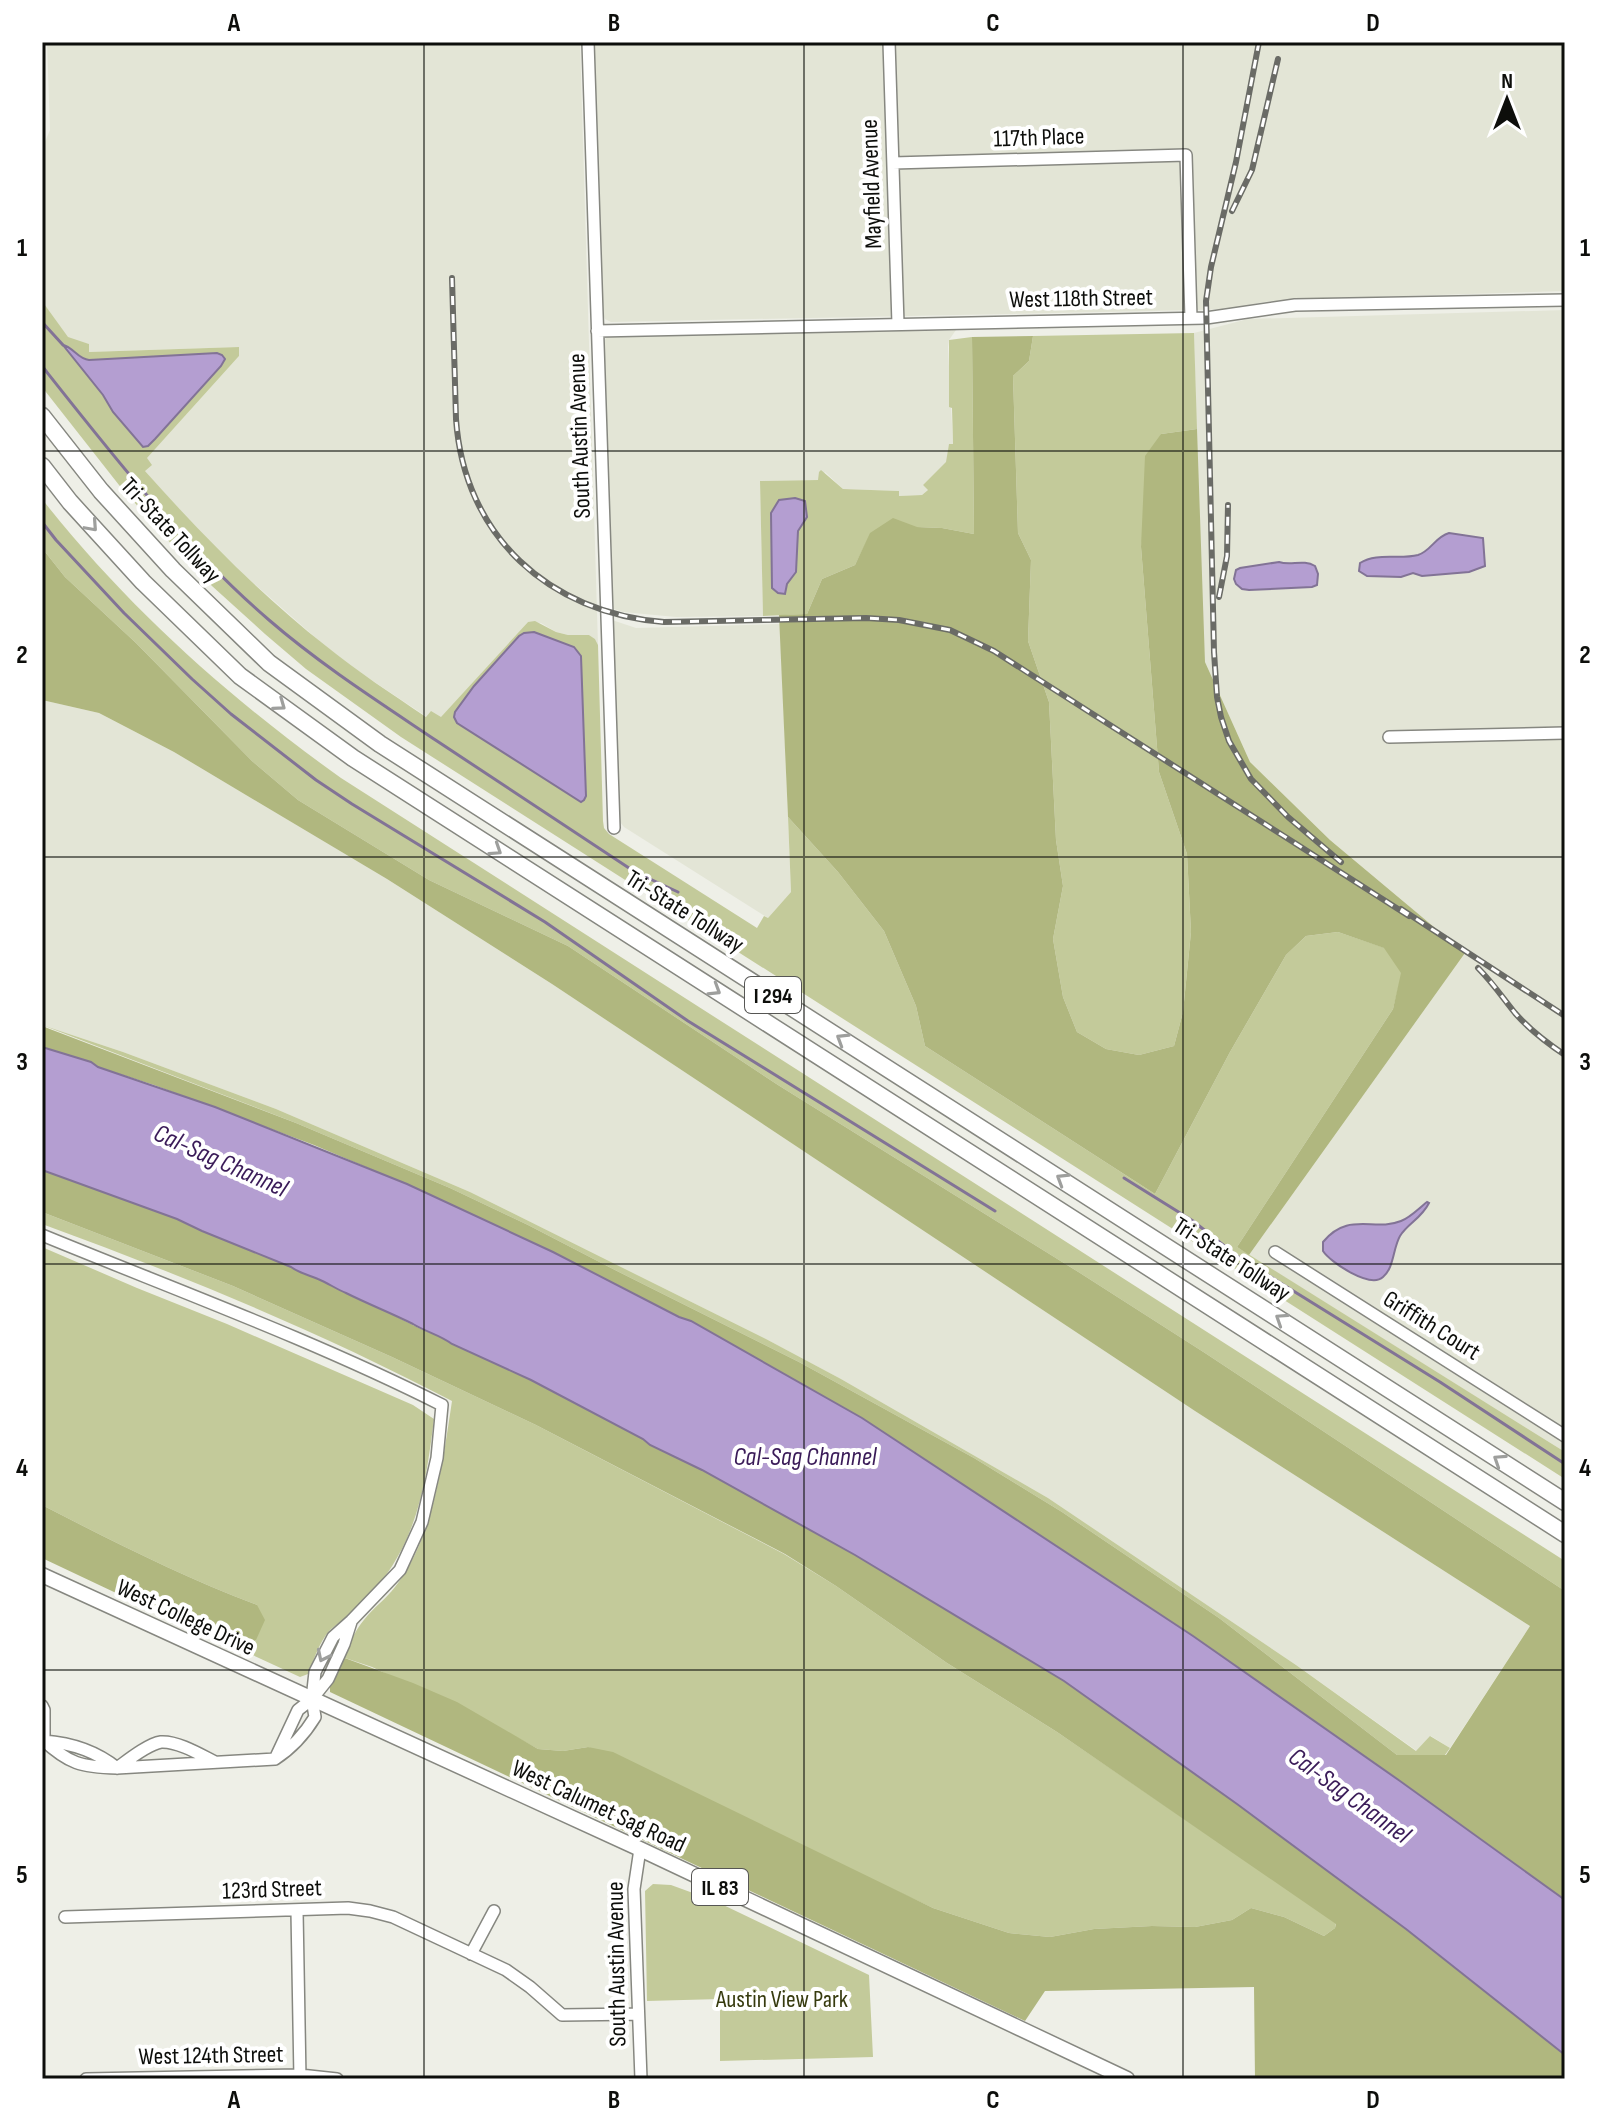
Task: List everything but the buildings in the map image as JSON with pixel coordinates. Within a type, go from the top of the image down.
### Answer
[{"type":"highway","name":"Tri-State Tollway","points":[[42,416],[101,491],[173,570],[269,663],[380,744],[1565,1502]]},
{"type":"highway","name":"Tri-State Tollway","points":[[42,466],[70,502],[143,582],[240,676],[353,758],[1565,1534]]},
{"type":"main road","name":"West College Drive","points":[[42,1575],[312,1699]]},
{"type":"main road","name":"West Calumet Sag Road","points":[[312,1699],[640,1849],[1127,2079]]},
{"type":"street","name":"South Austin Avenue","points":[[588,42],[614,828]]},
{"type":"street","name":"Mayfield Avenue","points":[[889,42],[898,324]]},
{"type":"street","name":"117th Place","points":[[893,163],[1186,155],[1191,318]]},
{"type":"street","name":"West 118th Street","points":[[597,331],[1206,318],[1295,305],[1565,300]]},
{"type":"street","points":[[1389,737],[1565,733]]},
{"type":"street","points":[[42,1235],[288,1335],[442,1405],[437,1458],[422,1522],[400,1570],[351,1621],[328,1679],[312,1699],[298,1710],[275,1759]]},
{"type":"street","name":"Griffith Court","points":[[1275,1252],[1565,1436]]},
{"type":"street","points":[[42,1706],[43,1740],[79,1748],[105,1758],[117,1768],[275,1759],[291,1749],[306,1732],[315,1717],[312,1699]]},
{"type":"street","points":[[117,1768],[161,1742],[185,1747],[215,1762]]},
{"type":"street","name":"South Austin Avenue","points":[[640,1849],[634,1889],[641,2079]]},
{"type":"street","name":"123rd Street","points":[[65,1917],[348,1908],[370,1911],[393,1917],[506,1970],[562,2015],[638,2014]]},
{"type":"street","points":[[297,1911],[300,2077]]},
{"type":"street","points":[[471,1954],[494,1911]]},
{"type":"street","name":"West 124th Street","points":[[86,2079],[337,2079]]},
{"type":"shaded area","points":[[47,42],[580,42],[598,645],[589,635],[568,635],[541,623],[528,622],[436,723],[325,646],[196,528],[145,471],[146,459],[239,356],[239,347],[89,352],[89,344],[68,338],[42,301],[42,149],[50,130]]},
{"type":"shaded area","points":[[594,42],[1565,42],[1565,291],[1302,299],[1230,309],[611,322],[605,319],[602,312]]},
{"type":"shaded area","points":[[1565,310],[1565,1452],[1249,1255],[1465,953],[1330,840],[1250,762],[1205,662],[1194,333],[1248,319]]},
{"type":"shaded area","points":[[956,330],[948,347],[953,444],[949,445],[947,462],[923,485],[928,490],[922,495],[898,496],[899,491],[843,489],[825,472],[819,480],[760,481],[763,616],[676,617],[611,608],[603,345],[606,338]]},
{"type":"shaded area","points":[[612,620],[636,628],[780,624],[791,892],[768,918],[620,822],[617,814]]},
{"type":"shaded area","points":[[42,700],[99,713],[174,752],[387,879],[552,984],[1195,1411],[1530,1626],[1450,1748],[1431,1736],[1417,1751],[1296,1665],[1048,1498],[766,1339],[470,1192],[276,1109],[42,1025]]},
{"type":"green space","points":[[42,301],[68,337],[89,344],[89,352],[239,347],[239,356],[147,458],[152,465],[145,471],[254,584],[338,656],[426,717],[431,711],[441,717],[528,622],[535,621],[556,632],[589,635],[595,639],[598,645],[603,821],[609,834],[757,928],[764,916],[768,918],[791,892],[788,817],[838,872],[884,931],[916,1006],[925,1046],[1155,1194],[1230,1052],[1286,955],[1306,936],[1338,932],[1385,948],[1402,973],[1393,1009],[1237,1247],[1565,1452],[1565,1479],[401,737],[306,669],[212,586],[174,547],[119,485],[42,387]],"holes":[[[63,345],[80,357],[89,359],[224,362],[146,447],[113,412]],[[534,632],[574,647],[581,802],[457,723]]]},
{"type":"green space","points":[[1194,333],[1197,429],[1161,434],[1141,547],[1159,772],[1187,854],[1191,932],[1183,1012],[1174,1046],[1139,1055],[1106,1049],[1077,1032],[1063,997],[1053,939],[1063,886],[1056,840],[1049,702],[1028,641],[1031,560],[1018,533],[1013,376],[1029,361],[1033,336]]},
{"type":"green space","points":[[1033,336],[1029,361],[1013,376],[1018,533],[1031,560],[1028,641],[1049,702],[1056,840],[1063,886],[1053,939],[1063,997],[1077,1032],[1106,1049],[1139,1055],[1174,1046],[1183,1012],[1191,932],[1187,854],[1159,772],[1141,547],[1145,456],[1161,434],[1197,429],[1205,662],[1250,762],[1330,840],[1465,953],[1249,1255],[1237,1247],[1393,1009],[1401,973],[1384,948],[1338,932],[1306,936],[1286,955],[1230,1052],[1155,1194],[925,1046],[916,1006],[884,931],[838,872],[788,817],[779,615],[807,614],[822,579],[855,565],[870,533],[893,518],[917,527],[974,534],[972,337]]},
{"type":"green space","points":[[972,337],[974,534],[917,527],[871,533],[855,565],[822,579],[807,614],[763,616],[760,481],[818,480],[821,470],[843,489],[899,491],[899,496],[922,495],[928,490],[923,485],[946,462],[949,444],[953,444],[952,408],[949,407],[949,340]]},
{"type":"green space","points":[[42,499],[109,577],[181,649],[259,716],[341,778],[1565,1561],[1565,1591],[1205,1353],[778,1085],[568,946],[429,880],[298,800],[252,761],[136,643],[65,577],[42,548]]},
{"type":"green space","points":[[42,548],[65,577],[136,643],[252,761],[298,800],[429,880],[568,946],[778,1085],[1205,1353],[1565,1591],[1565,1900],[1193,1636],[862,1418],[691,1321],[553,1252],[314,1145],[91,1062],[42,1047],[42,1026],[296,1123],[450,1188],[528,1225],[799,1362],[974,1458],[1062,1512],[1219,1618],[1397,1755],[1446,1755],[1530,1626],[1195,1411],[552,984],[387,879],[174,752],[99,713],[42,700]]},
{"type":"green space","points":[[42,1025],[276,1109],[470,1192],[766,1339],[1048,1498],[1296,1665],[1416,1751],[1430,1736],[1450,1748],[1445,1755],[1397,1755],[1219,1618],[1062,1512],[974,1458],[799,1362],[450,1188],[296,1123]]},
{"type":"green space","points":[[42,1170],[177,1219],[291,1267],[531,1379],[855,1555],[1064,1681],[1237,1804],[1406,1929],[1565,2055],[1565,2079],[1255,2079],[1254,1987],[1045,1991],[1025,2021],[330,1692],[330,1683],[342,1657],[457,1702],[538,1749],[563,1751],[588,1747],[613,1752],[933,1908],[1009,1933],[1050,1937],[1094,1929],[1195,1927],[1232,1920],[1251,1908],[1284,1917],[1324,1936],[1336,1924],[1057,1732],[947,1663],[785,1554],[536,1425],[392,1357],[233,1286],[42,1212]]},
{"type":"green space","points":[[42,1212],[233,1286],[392,1357],[536,1425],[784,1554],[1057,1732],[1315,1908],[1336,1923],[1335,1928],[1324,1936],[1284,1917],[1251,1908],[1232,1920],[1195,1927],[1094,1929],[1050,1937],[1009,1933],[933,1908],[588,1747],[563,1751],[538,1749],[372,1667],[342,1657],[364,1620],[398,1583],[420,1542],[435,1496],[452,1401],[352,1351],[250,1306],[42,1224]]},
{"type":"green space","points":[[42,1247],[413,1405],[434,1419],[418,1509],[401,1550],[375,1589],[326,1635],[308,1674],[300,1677],[244,1651],[256,1640],[257,1605],[175,1571],[42,1505]]},
{"type":"green space","points":[[42,1505],[175,1571],[257,1605],[265,1620],[256,1640],[244,1651],[224,1644],[42,1558]]},
{"type":"green space","name":"Austin View Park","points":[[653,1884],[671,1885],[715,1901],[869,1975],[873,2057],[720,2061],[720,1999],[647,2001],[645,1891]]},
{"type":"water","points":[[63,345],[89,360],[217,353],[225,359],[155,439],[143,447]]},
{"type":"water","points":[[795,498],[805,501],[807,517],[798,531],[796,572],[787,584],[785,594],[772,588],[771,513],[779,500]]},
{"type":"water","points":[[1449,533],[1483,538],[1485,566],[1469,572],[1422,576],[1413,573],[1401,577],[1367,576],[1359,571],[1360,563],[1374,558],[1418,555]]},
{"type":"water","points":[[1279,562],[1315,566],[1317,585],[1249,590],[1236,584],[1236,570]]},
{"type":"water","points":[[534,632],[574,647],[581,656],[586,796],[581,802],[457,723],[454,717],[474,686],[519,636]]},
{"type":"water","name":"Cal-Sag Channel","points":[[42,1047],[215,1107],[407,1184],[691,1321],[862,1418],[1193,1636],[1565,1900],[1565,2055],[1406,1929],[1064,1681],[855,1555],[531,1380],[322,1281],[177,1219],[42,1170]]},
{"type":"water","points":[[1427,1202],[1422,1213],[1400,1236],[1389,1268],[1377,1280],[1360,1277],[1323,1251],[1323,1242],[1342,1227],[1391,1224],[1412,1215]]},
{"type":"waterway","points":[[42,322],[63,345]]},
{"type":"waterway","points":[[42,366],[178,531],[238,592],[289,637],[372,697],[635,872],[678,892]]},
{"type":"waterway","points":[[42,522],[124,613],[192,679],[231,714],[316,780],[545,922],[688,1021],[995,1211]]},
{"type":"waterway","points":[[1124,1178],[1193,1221],[1237,1256],[1565,1464]]},
{"type":"railway","points":[[1259,42],[1206,301],[1217,697],[1229,741],[1251,779],[1288,817],[1341,862]]},
{"type":"railway","points":[[1232,211],[1252,170],[1278,59]]},
{"type":"railway","points":[[452,278],[456,419],[463,461],[476,499],[495,532],[520,561],[550,585],[584,603],[622,615],[664,622],[866,618],[899,620],[950,630],[994,651],[1409,916]]},
{"type":"railway","points":[[1219,597],[1227,556],[1228,505]]},
{"type":"railway","points":[[1401,909],[1565,1016]]},
{"type":"railway","points":[[1478,968],[1520,1019],[1565,1055]]}]
